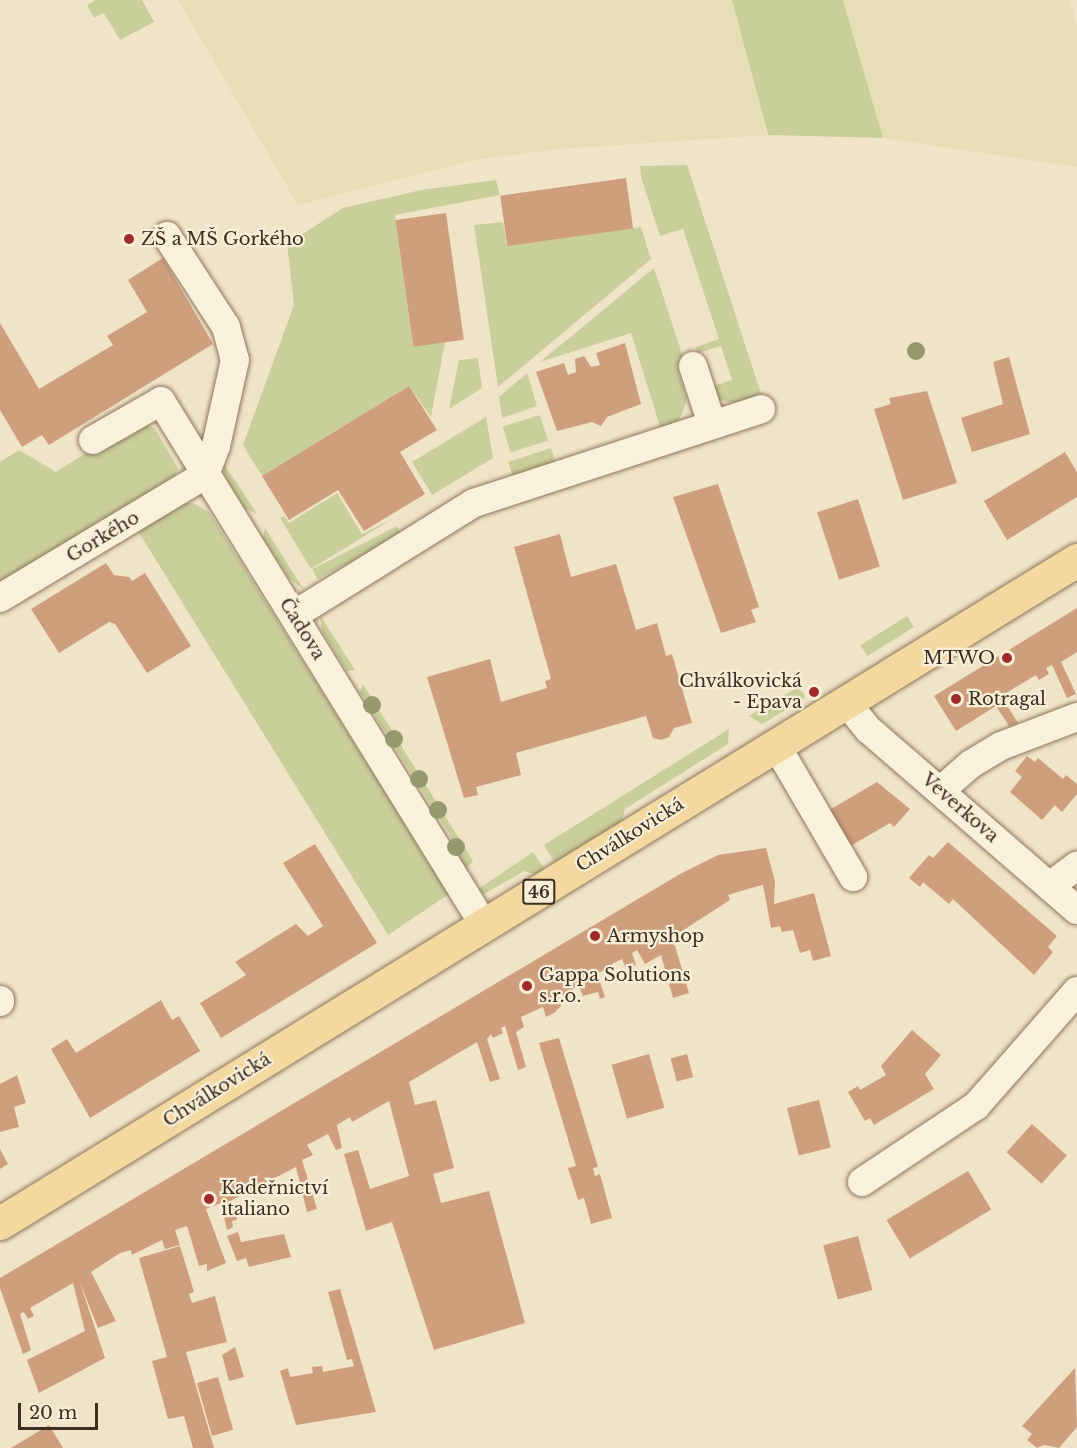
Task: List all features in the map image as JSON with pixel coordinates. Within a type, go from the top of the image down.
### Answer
[{"type":"main road","name":"Chválkovická","points":[[0,1223],[1077,560]]},
{"type":"street","points":[[167,236],[226,327],[235,360],[216,446],[205,475]]},
{"type":"street","points":[[693,366],[712,424]]},
{"type":"street","name":"Čadova","points":[[93,440],[160,400],[484,925]]},
{"type":"street","points":[[294,615],[474,503],[761,409]]},
{"type":"street","name":"Gorkého","points":[[0,598],[205,475]]},
{"type":"street","name":"Veverkova","points":[[846,702],[870,730],[1077,910]]},
{"type":"street","points":[[940,791],[971,764],[1001,746],[1077,717]]},
{"type":"street","points":[[777,745],[853,877]]},
{"type":"street","points":[[1050,886],[1077,867]]},
{"type":"street","points":[[862,1182],[976,1106],[1077,991]]},
{"type":"shaded area","points":[[178,0],[732,0],[767,135],[559,149],[474,160],[298,205]]},
{"type":"shaded area","points":[[843,0],[1069,0],[1077,25],[1077,167],[883,138]]},
{"type":"green space","points":[[96,0],[142,0],[154,22],[120,40],[104,13],[94,18],[87,5]]},
{"type":"green space","points":[[732,0],[843,0],[883,138],[768,135]]},
{"type":"green space","points":[[687,165],[762,397],[740,404],[719,400],[710,387],[732,380],[721,346],[698,353],[696,347],[719,339],[683,229],[660,236],[641,177],[640,166]]},
{"type":"green space","points":[[496,180],[500,195],[395,215],[413,346],[445,342],[431,417],[409,386],[262,476],[243,445],[294,305],[287,244],[343,208],[421,190]]},
{"type":"green space","points":[[503,222],[507,246],[641,227],[651,259],[498,387],[474,225]]},
{"type":"green space","points":[[654,268],[686,366],[678,370],[687,400],[683,411],[678,421],[661,430],[631,333],[540,362]]},
{"type":"green space","points":[[478,358],[482,388],[449,409],[459,360]]},
{"type":"green space","points":[[527,373],[537,406],[502,418],[499,397]]},
{"type":"green space","points":[[540,415],[548,441],[511,452],[503,426]]},
{"type":"green space","points":[[486,417],[493,458],[432,495],[412,462]]},
{"type":"green space","points":[[145,423],[155,429],[178,468],[175,476],[0,582],[0,462],[19,450],[56,472],[130,425]]},
{"type":"green space","points":[[551,448],[556,463],[513,477],[508,462]]},
{"type":"green space","points":[[223,463],[257,514],[244,508],[224,475]]},
{"type":"green space","points":[[337,493],[362,534],[392,519],[311,569],[280,518],[284,516],[289,523]]},
{"type":"green space","points":[[183,503],[193,503],[209,512],[449,894],[388,935],[138,531]]},
{"type":"green space","points":[[397,526],[402,536],[317,579],[312,569]]},
{"type":"green space","points":[[265,528],[304,590],[289,578],[263,538]]},
{"type":"green space","points":[[320,615],[355,670],[347,671],[322,631]]},
{"type":"green space","points":[[907,616],[914,627],[867,656],[860,645]]},
{"type":"green space","points":[[363,684],[473,861],[463,872],[449,849],[452,838],[360,692]]},
{"type":"green space","points":[[798,687],[806,697],[766,722],[761,724],[749,716]]},
{"type":"green space","points":[[729,729],[728,744],[625,809],[621,823],[555,863],[544,845]]},
{"type":"green space","points":[[533,852],[545,870],[537,875],[524,871],[484,894],[477,890]]},
{"type":"building","points":[[626,178],[633,229],[507,246],[500,196]]},
{"type":"building","points":[[446,213],[464,340],[413,347],[395,220]]},
{"type":"building","points":[[163,258],[213,344],[49,445],[42,435],[22,447],[0,410],[0,323],[39,389],[113,345],[107,336],[147,312],[128,280]]},
{"type":"building","points":[[625,343],[641,404],[607,417],[601,426],[592,422],[557,431],[536,372],[564,363],[568,375],[576,372],[575,359],[584,356],[591,367],[600,365],[596,353]]},
{"type":"building","points":[[1009,357],[1030,434],[972,452],[961,418],[1003,404],[993,362]]},
{"type":"building","points":[[409,386],[437,430],[400,452],[425,494],[364,531],[338,490],[289,520],[262,476]]},
{"type":"building","points":[[927,391],[957,483],[903,500],[874,409],[891,404],[889,398]]},
{"type":"building","points":[[1065,452],[1077,472],[1077,497],[1007,540],[984,501]]},
{"type":"building","points":[[718,484],[759,607],[751,610],[756,622],[721,633],[673,497]]},
{"type":"building","points":[[858,499],[880,567],[839,580],[817,512]]},
{"type":"building","points":[[560,534],[571,577],[616,564],[636,630],[657,623],[666,656],[672,654],[692,723],[674,728],[669,737],[661,740],[653,738],[646,716],[516,753],[521,775],[476,787],[478,795],[464,798],[427,677],[490,659],[501,702],[547,688],[545,681],[551,679],[514,547]]},
{"type":"building","points":[[106,563],[114,575],[129,577],[132,581],[145,573],[191,646],[147,673],[115,624],[109,622],[59,653],[31,609]]},
{"type":"building","points":[[1077,608],[1077,652],[1061,662],[1076,694],[1067,698],[1052,665],[1046,668],[1049,674],[1039,680],[1036,675],[1001,696],[1018,723],[1009,726],[996,706],[956,731],[934,696]]},
{"type":"building","points":[[1027,756],[1035,762],[1038,758],[1063,779],[1066,775],[1077,784],[1077,794],[1062,812],[1055,805],[1042,820],[1010,792],[1022,777],[1015,771]]},
{"type":"building","points":[[877,782],[910,809],[894,827],[890,823],[847,848],[826,812]]},
{"type":"building","points":[[948,842],[1057,936],[1048,947],[1053,952],[1034,975],[953,899],[949,904],[923,882],[920,887],[909,878],[929,855],[933,858]]},
{"type":"building","points":[[315,844],[377,943],[221,1038],[200,1003],[246,975],[235,962],[296,924],[308,936],[323,926],[283,863]]},
{"type":"building","points":[[766,848],[775,881],[774,904],[814,893],[831,956],[813,961],[810,950],[800,953],[793,930],[782,932],[780,926],[771,928],[763,885],[751,888],[728,895],[730,900],[668,940],[675,946],[689,993],[673,998],[661,955],[645,964],[637,950],[632,953],[636,965],[626,969],[622,959],[612,964],[614,968],[597,973],[605,997],[600,999],[598,992],[583,996],[579,986],[572,989],[574,993],[558,996],[561,1006],[554,1013],[546,1017],[543,1007],[521,1017],[524,1027],[516,1032],[526,1067],[518,1070],[505,1026],[501,1028],[503,1033],[493,1038],[491,1034],[487,1039],[500,1079],[490,1082],[477,1042],[409,1082],[415,1105],[436,1100],[454,1168],[433,1174],[441,1203],[489,1191],[525,1323],[434,1350],[392,1222],[366,1231],[344,1154],[358,1150],[370,1189],[409,1176],[389,1101],[352,1122],[350,1117],[337,1125],[342,1148],[336,1150],[328,1134],[307,1145],[313,1155],[302,1160],[317,1209],[307,1212],[296,1167],[232,1200],[237,1220],[232,1221],[233,1227],[227,1230],[221,1203],[206,1209],[226,1263],[207,1271],[207,1264],[199,1266],[187,1226],[175,1230],[180,1245],[165,1249],[162,1240],[132,1255],[131,1250],[120,1253],[91,1272],[116,1321],[98,1328],[79,1280],[105,1358],[39,1393],[27,1360],[85,1331],[73,1283],[30,1308],[34,1316],[28,1319],[24,1312],[20,1314],[31,1350],[23,1354],[0,1288],[0,1278],[680,874],[718,855]]},
{"type":"building","points":[[161,1000],[172,1020],[179,1016],[200,1051],[90,1118],[51,1049],[67,1039],[76,1053]]},
{"type":"building","points":[[912,1030],[941,1055],[925,1074],[934,1089],[874,1125],[870,1118],[865,1121],[848,1092],[858,1086],[860,1090],[886,1075],[881,1066]]},
{"type":"building","points":[[559,1038],[598,1167],[593,1168],[595,1176],[600,1174],[612,1218],[591,1224],[584,1198],[578,1200],[568,1168],[576,1166],[539,1043]]},
{"type":"building","points":[[649,1054],[664,1108],[627,1119],[612,1065]]},
{"type":"building","points":[[687,1054],[693,1077],[677,1082],[671,1058]]},
{"type":"building","points":[[17,1075],[26,1103],[14,1107],[19,1127],[0,1132],[0,1084]]},
{"type":"building","points":[[819,1100],[831,1148],[799,1156],[787,1108]]},
{"type":"building","points":[[1032,1124],[1067,1155],[1042,1184],[1007,1152]]},
{"type":"building","points":[[0,1149],[8,1164],[0,1169]]},
{"type":"building","points":[[968,1171],[991,1210],[910,1259],[887,1220]]},
{"type":"building","points":[[238,1232],[241,1242],[284,1234],[291,1257],[249,1267],[246,1258],[237,1261],[227,1236]]},
{"type":"building","points":[[858,1236],[872,1290],[838,1299],[823,1245]]},
{"type":"building","points":[[180,1246],[194,1292],[189,1294],[192,1303],[215,1296],[227,1342],[186,1352],[214,1448],[193,1448],[184,1416],[168,1419],[152,1361],[167,1357],[139,1258]]},
{"type":"building","points":[[340,1289],[376,1412],[296,1425],[280,1371],[288,1368],[290,1377],[313,1373],[312,1367],[322,1366],[323,1372],[354,1366],[352,1359],[347,1360],[328,1292]]},
{"type":"building","points":[[235,1347],[244,1377],[229,1381],[222,1355]]},
{"type":"building","points":[[1075,1368],[1077,1427],[1059,1448],[1044,1445],[1037,1448],[1027,1440],[1032,1434],[1022,1426]]},
{"type":"building","points":[[218,1377],[233,1430],[212,1436],[197,1383]]},
{"type":"building","points":[[49,1425],[63,1448],[11,1448]]},
{"type":"place","name":"ZŠ a MŠ Gorkého","points":[[129,239]]},
{"type":"place","name":"MTWO","points":[[1007,658]]},
{"type":"place","name":"Chválkovická - Epava","points":[[814,692]]},
{"type":"place","name":"Rotragal","points":[[956,699]]},
{"type":"place","name":"Armyshop","points":[[595,936]]},
{"type":"place","name":"Gappa Solutions s.r.o.","points":[[527,986]]},
{"type":"place","name":"Kadeřnictví italiano","points":[[209,1199]]}]
